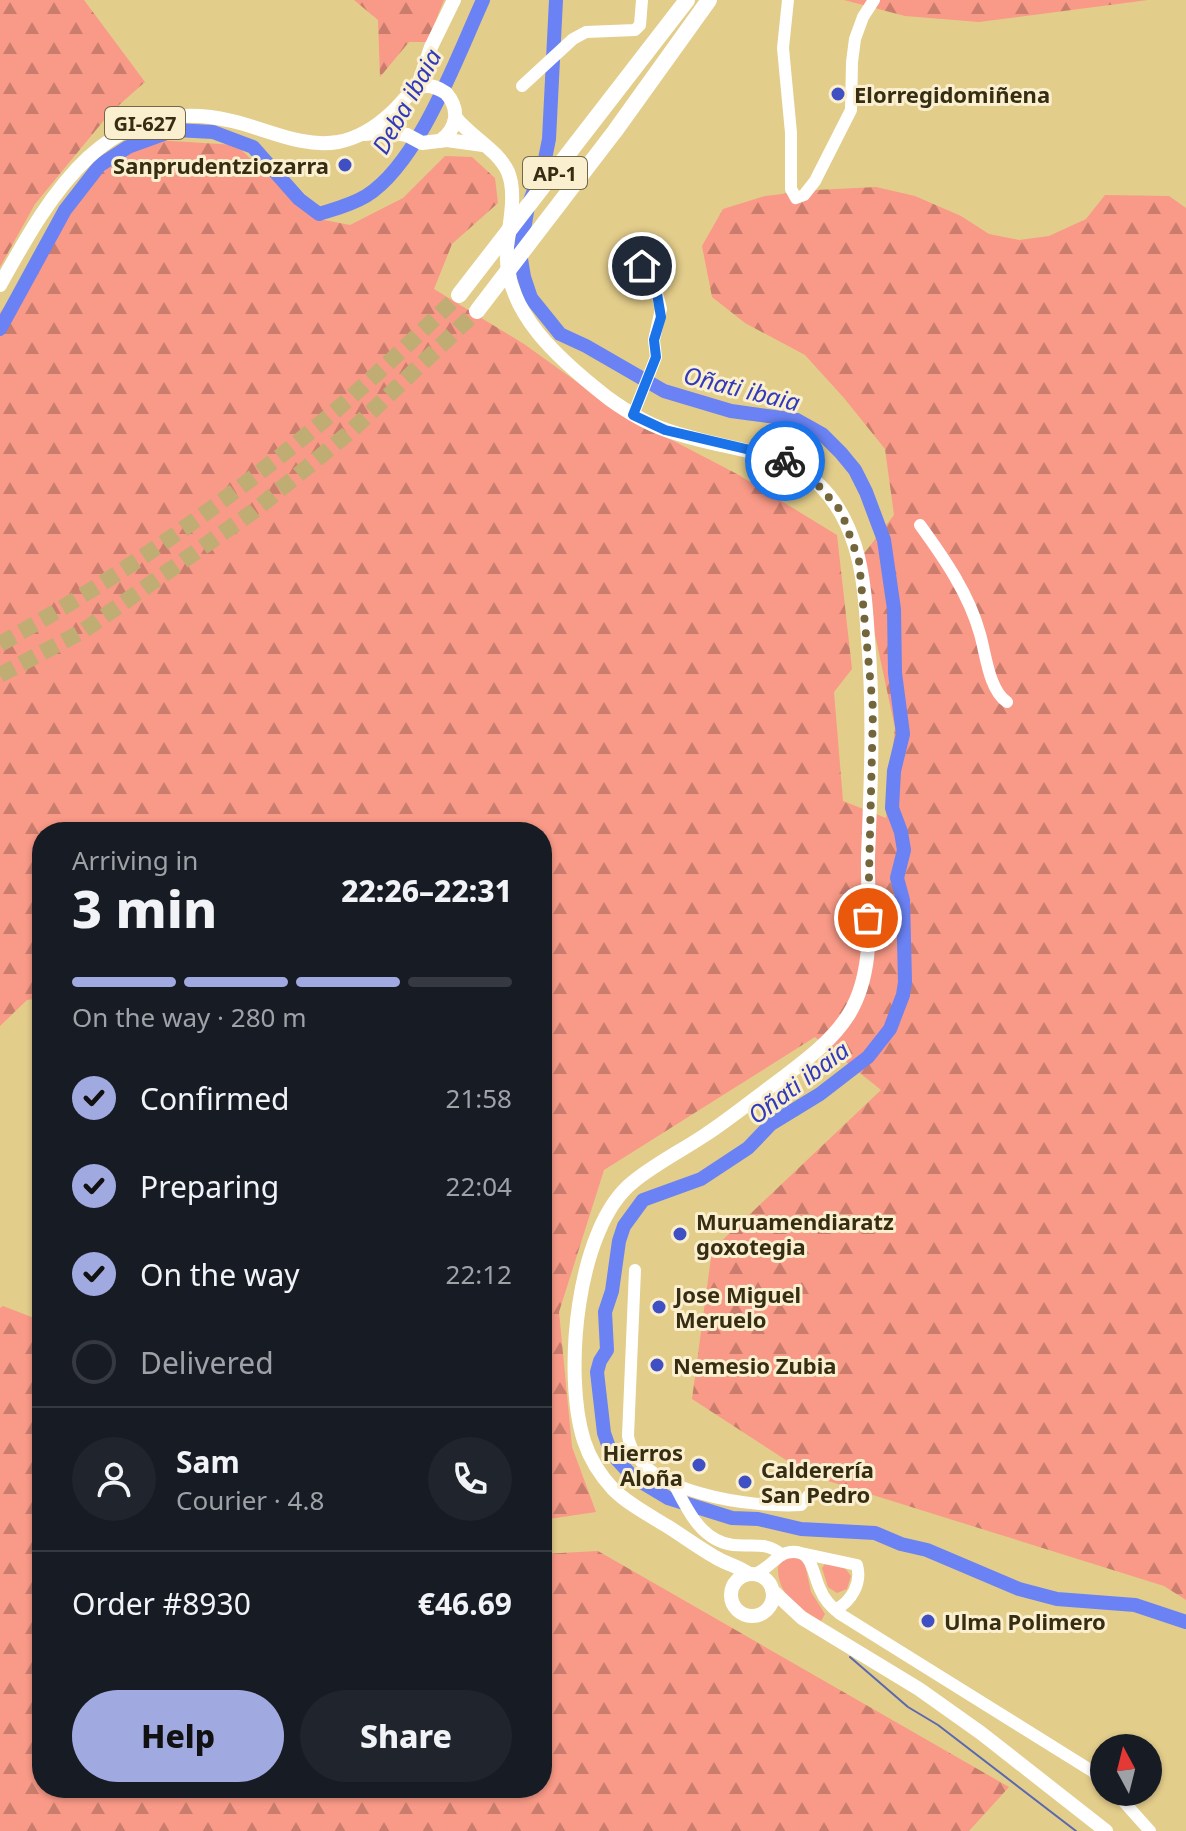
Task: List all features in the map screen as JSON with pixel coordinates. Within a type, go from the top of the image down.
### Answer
[{"type":"highway","name":"AP-1","points":[[459,295],[687,0]]},
{"type":"highway","name":"AP-1","points":[[477,311],[615,131],[709,0]]},
{"type":"main road","points":[[454,0],[427,59],[427,84],[450,97],[456,118],[505,167],[512,186],[506,255],[518,303],[538,332],[580,376],[633,415],[665,430],[772,456],[809,475],[828,494],[845,520],[859,561],[871,671],[872,774],[867,951],[857,998],[839,1028],[812,1055],[710,1132],[643,1175],[620,1193],[604,1217],[580,1305],[575,1360],[577,1410],[585,1444],[593,1462],[623,1498],[716,1558],[765,1578],[802,1618],[919,1689],[981,1733],[1106,1831]]},
{"type":"main road","name":"GI-627","points":[[363,134],[400,104],[410,91],[427,84]]},
{"type":"main road","points":[[400,104],[399,121],[407,135]]},
{"type":"main road","name":"GI-627","points":[[0,285],[38,220],[80,162],[110,139],[136,125],[193,116],[231,121],[308,142],[337,142],[363,134],[389,132],[407,135],[422,143],[440,141]]},
{"type":"main road","points":[[440,141],[451,131],[456,118]]},
{"type":"main road","points":[[440,141],[483,145]]},
{"type":"main road","points":[[716,1558],[736,1609],[751,1616],[778,1613],[802,1618]]},
{"type":"main road","points":[[731,1590],[737,1579],[752,1574]]},
{"type":"main road","points":[[759,1615],[771,1603],[772,1587]]},
{"type":"street","points":[[522,86],[573,39],[589,31],[635,30],[640,25],[642,0]]},
{"type":"street","points":[[788,0],[783,48],[791,133],[791,189],[796,198],[804,195],[815,181],[851,110],[855,39],[863,17],[874,0]]},
{"type":"street","points":[[633,415],[656,357],[654,340],[661,309],[655,285],[632,252],[639,247]]},
{"type":"street","points":[[920,525],[964,593],[979,629],[995,685],[1000,697],[1007,702]]},
{"type":"street","points":[[635,1270],[630,1450],[642,1462],[673,1482],[733,1502],[764,1506],[801,1505],[809,1495]]},
{"type":"street","points":[[673,1482],[690,1515],[700,1527],[721,1542],[765,1545],[779,1558]]},
{"type":"street","points":[[799,1552],[810,1561],[818,1587],[835,1610],[1090,1772]]},
{"type":"street","points":[[752,1574],[765,1570],[779,1558],[799,1552],[857,1565],[859,1581],[855,1591],[835,1610]]},
{"type":"street","points":[[772,1587],[770,1578],[779,1558]]},
{"type":"street","points":[[1128,1806],[1150,1831]]},
{"type":"green space","points":[[0,0],[84,0],[145,82],[110,113],[35,204],[0,267]]},
{"type":"green space","points":[[354,0],[444,0],[427,42],[409,42],[380,77],[378,20]]},
{"type":"green space","points":[[844,0],[1148,0],[979,22],[905,16]]},
{"type":"green space","points":[[155,140],[236,145],[314,218],[350,225],[403,198],[445,156],[472,157],[495,178],[498,203],[452,244],[434,289],[524,344],[620,413],[737,474],[837,535],[852,669],[834,692],[843,801],[886,818],[895,728],[871,616],[862,556],[894,515],[885,449],[805,355],[745,323],[712,297],[702,246],[723,209],[765,196],[816,190],[876,187],[915,196],[961,216],[989,234],[1019,240],[1049,236],[1086,219],[1105,195],[1169,196],[1186,208],[1186,1600],[1164,1586],[809,1475],[692,1399],[712,1250],[881,1090],[815,1037],[604,1170],[559,1312],[572,1447],[596,1512],[552,1519],[552,822],[32,822],[32,999],[27,1000],[0,1026],[0,313],[82,196],[108,166]]},
{"type":"green space","points":[[3,1306],[32,1317],[32,1798],[552,1798],[552,1553],[598,1551],[1009,1787],[969,1831],[0,1831],[0,1308]]},
{"type":"green space","points":[[785,1558],[804,1560],[811,1592],[825,1614],[821,1621],[797,1606],[781,1585],[778,1567]]},
{"type":"green space","points":[[825,1564],[844,1567],[851,1576],[847,1589],[837,1593],[828,1587],[822,1568]]},
{"type":"waterway","name":"Deba ibaia","points":[[0,329],[65,210],[100,165],[128,147],[175,130],[213,132],[253,147],[299,199],[319,214],[366,196],[385,180],[419,135],[449,78],[483,0]]},
{"type":"waterway","name":"Oñati ibaia","points":[[556,0],[549,139],[544,164],[528,206],[520,253],[531,298],[560,334],[664,391],[731,411],[797,420],[822,434],[841,453],[855,470],[866,492],[884,540],[894,609],[895,673],[903,734],[894,771],[892,808],[904,850],[897,878],[903,900],[905,982],[890,1029],[868,1057],[820,1094],[771,1124],[748,1148],[701,1179],[643,1200],[624,1226],[605,1312],[607,1350],[597,1372],[604,1433],[611,1453],[633,1477],[668,1498],[732,1518],[758,1519],[801,1529],[875,1533],[927,1550],[1019,1589],[1057,1599],[1135,1605],[1186,1622]]},
{"type":"waterway","points":[[850,1657],[908,1707],[938,1725],[1076,1831]]},
{"type":"tunnel","points":[[0,644],[90,591],[221,502],[359,390],[459,295]]},
{"type":"tunnel","points":[[0,675],[83,631],[254,511],[351,431],[477,311]]},
{"type":"way so far","points":[[785,461],[809,475],[841,511],[859,561],[873,709],[868,918]]},
{"type":"place","name":"Elorregidomiñena","points":[[838,94]]},
{"type":"place","name":"Sanprudentziozarra","points":[[345,165]]},
{"type":"place","name":"Muruamendiaratz goxotegia","points":[[680,1234]]},
{"type":"place","name":"Jose Miguel Meruelo","points":[[659,1307]]},
{"type":"place","name":"Nemesio Zubia","points":[[657,1365]]},
{"type":"place","name":"Hierros Aloña","points":[[699,1465]]},
{"type":"place","name":"Calderería San Pedro","points":[[745,1482]]},
{"type":"place","name":"Ulma Polimero","points":[[928,1621]]},
{"type":"route","points":[[642,266],[656,288],[661,317],[654,340],[656,357],[633,415],[665,430],[785,461]]}]
